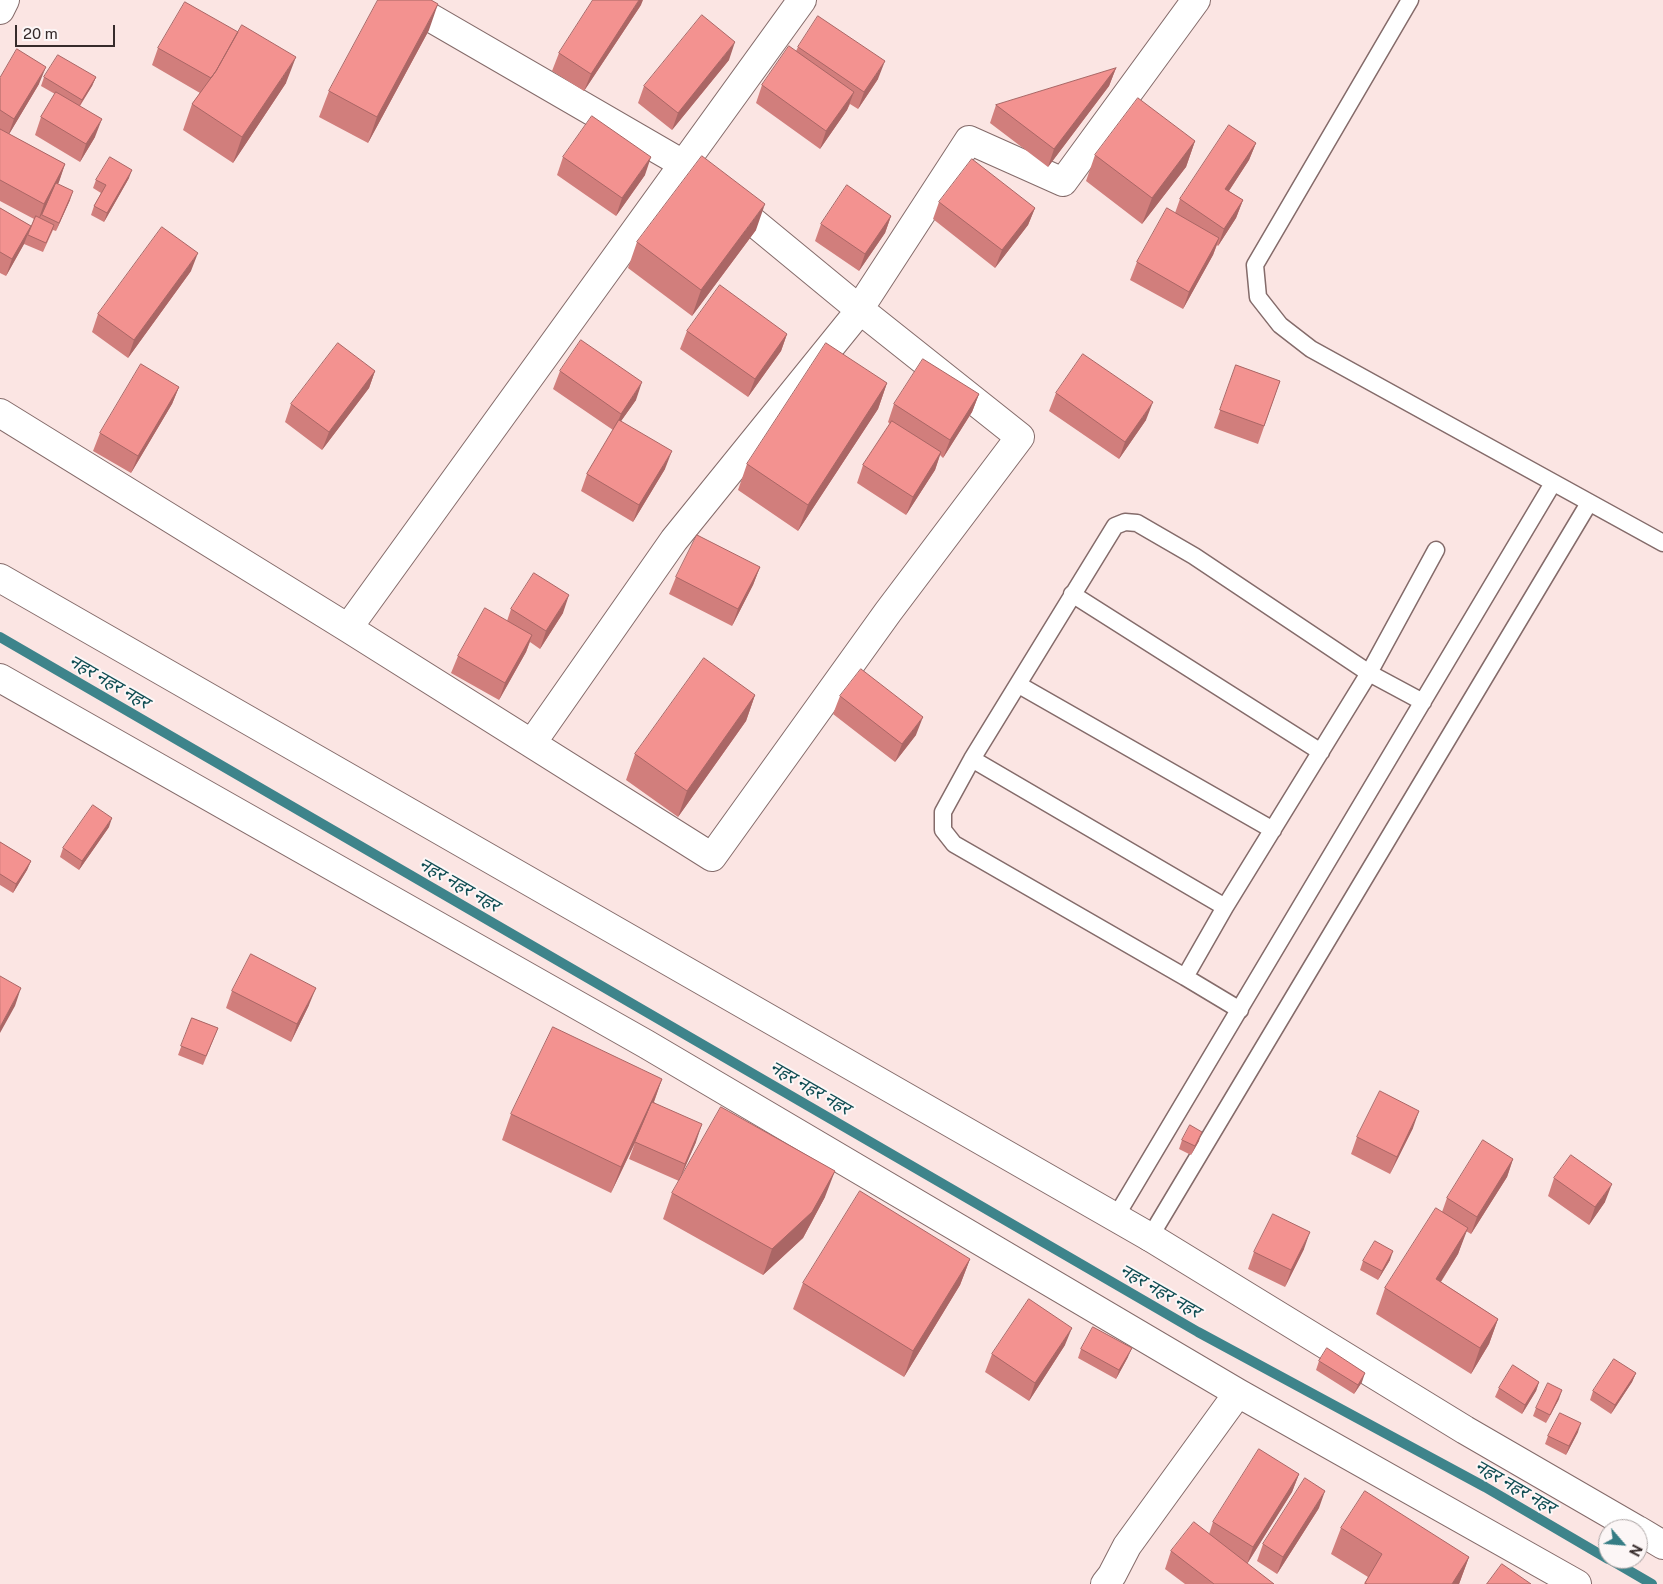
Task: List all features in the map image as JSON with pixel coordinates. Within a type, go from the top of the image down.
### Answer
[{"type":"street","points":[[0,10],[5,0]]},
{"type":"street","points":[[0,414],[348,628],[712,857],[888,612],[1020,437],[859,309],[683,164],[400,0]]},
{"type":"street","points":[[348,628],[802,0]]},
{"type":"street","points":[[532,744],[674,540],[859,309],[969,140],[1063,182],[1196,0]]},
{"type":"street","points":[[0,578],[1150,1237],[1465,1430],[1618,1519]]},
{"type":"street","points":[[0,678],[646,1044],[1238,1392],[1577,1584]]},
{"type":"street","points":[[1105,1584],[1128,1546],[1238,1392]]},
{"type":"street","points":[[1648,1536],[1663,1545]]},
{"type":"lane","points":[[1410,0],[1255,265],[1258,298],[1280,325],[1311,349],[1663,543]]},
{"type":"lane","points":[[1115,1218],[1553,483]]},
{"type":"lane","points":[[1150,1237],[1589,503]]},
{"type":"lane","points":[[1240,1010],[954,844],[943,830],[943,812],[972,759],[1115,526],[1125,522],[1137,523],[1194,556],[1369,673],[1423,702]]},
{"type":"lane","points":[[1185,977],[1225,907],[1369,673],[1436,550]]},
{"type":"lane","points":[[1072,594],[1322,752]]},
{"type":"lane","points":[[1019,685],[1273,830]]},
{"type":"lane","points":[[972,759],[1225,907]]},
{"type":"building","points":[[378,0],[431,0],[438,4],[377,117],[329,91]]},
{"type":"building","points":[[593,0],[639,0],[591,74],[559,53]]},
{"type":"building","points":[[185,2],[238,32],[211,78],[158,48]]},
{"type":"building","points":[[702,15],[735,42],[678,113],[644,86]]},
{"type":"building","points":[[818,16],[885,61],[864,92],[798,47]]},
{"type":"building","points":[[242,25],[296,57],[242,137],[192,104],[216,71]]},
{"type":"building","points":[[789,46],[854,92],[826,131],[762,85]]},
{"type":"building","points":[[17,49],[46,67],[14,119],[0,110],[0,78]]},
{"type":"building","points":[[58,55],[96,77],[82,100],[44,77]]},
{"type":"building","points":[[1116,68],[1054,149],[996,105]]},
{"type":"building","points":[[56,92],[102,119],[86,144],[41,117]]},
{"type":"building","points":[[1138,98],[1195,141],[1152,198],[1095,155]]},
{"type":"building","points":[[592,116],[651,157],[622,198],[563,157]]},
{"type":"building","points":[[1229,125],[1256,143],[1225,189],[1243,200],[1224,229],[1180,199]]},
{"type":"building","points":[[0,129],[65,164],[44,204],[0,180]]},
{"type":"building","points":[[702,156],[765,204],[701,290],[637,242]]},
{"type":"building","points":[[110,157],[132,170],[107,213],[94,206],[106,185],[96,180]]},
{"type":"building","points":[[972,159],[1035,208],[1002,250],[939,202]]},
{"type":"building","points":[[56,183],[73,191],[59,223],[42,215]]},
{"type":"building","points":[[847,185],[891,216],[865,254],[821,224]]},
{"type":"building","points":[[0,208],[31,226],[12,259],[0,252]]},
{"type":"building","points":[[1167,208],[1219,238],[1189,292],[1137,262]]},
{"type":"building","points":[[36,216],[54,225],[46,243],[28,235]]},
{"type":"building","points":[[162,227],[198,253],[134,340],[98,314]]},
{"type":"building","points":[[720,285],[787,334],[755,379],[687,331]]},
{"type":"building","points":[[581,340],[642,382],[621,414],[560,371]]},
{"type":"building","points":[[338,343],[375,371],[329,432],[291,404]]},
{"type":"building","points":[[826,343],[887,383],[808,505],[747,464]]},
{"type":"building","points":[[1083,354],[1153,402],[1125,442],[1056,393]]},
{"type":"building","points":[[923,359],[979,394],[950,440],[894,404]]},
{"type":"building","points":[[141,364],[179,387],[138,456],[100,433]]},
{"type":"building","points":[[1236,365],[1280,381],[1264,426],[1220,410]]},
{"type":"building","points":[[619,420],[672,451],[639,505],[587,474]]},
{"type":"building","points":[[892,421],[941,452],[913,497],[863,465]]},
{"type":"building","points":[[697,535],[760,567],[738,609],[676,577]]},
{"type":"building","points":[[534,573],[569,595],[546,631],[511,609]]},
{"type":"building","points":[[485,608],[532,635],[505,683],[458,656]]},
{"type":"building","points":[[704,658],[755,695],[687,791],[635,754]]},
{"type":"building","points":[[861,669],[923,717],[902,744],[840,696]]},
{"type":"building","points":[[93,805],[112,818],[82,861],[63,848]]},
{"type":"building","points":[[0,842],[31,861],[16,884],[0,874]]},
{"type":"building","points":[[251,954],[316,988],[297,1024],[232,991]]},
{"type":"building","points":[[0,976],[21,988],[0,1027]]},
{"type":"building","points":[[192,1018],[218,1028],[206,1056],[181,1046]]},
{"type":"building","points":[[553,1027],[662,1079],[621,1167],[511,1114]]},
{"type":"building","points":[[1380,1091],[1419,1111],[1397,1157],[1357,1137]]},
{"type":"building","points":[[652,1102],[702,1124],[685,1164],[635,1142]]},
{"type":"building","points":[[721,1107],[835,1171],[812,1212],[772,1249],[672,1193]]},
{"type":"building","points":[[1190,1125],[1202,1132],[1195,1146],[1182,1140]]},
{"type":"building","points":[[1483,1140],[1513,1159],[1477,1217],[1447,1198]]},
{"type":"building","points":[[1571,1155],[1612,1184],[1595,1207],[1554,1178]]},
{"type":"building","points":[[860,1191],[970,1259],[913,1351],[803,1283]]},
{"type":"building","points":[[1436,1208],[1468,1228],[1436,1279],[1498,1319],[1480,1348],[1385,1288]]},
{"type":"building","points":[[1273,1214],[1310,1232],[1291,1270],[1254,1252]]},
{"type":"building","points":[[1375,1241],[1393,1251],[1382,1271],[1363,1261]]},
{"type":"building","points":[[1029,1299],[1072,1328],[1035,1383],[992,1354]]},
{"type":"building","points":[[1093,1327],[1132,1348],[1119,1370],[1081,1349]]},
{"type":"building","points":[[1327,1348],[1365,1373],[1358,1385],[1319,1361]]},
{"type":"building","points":[[1614,1359],[1636,1373],[1615,1405],[1593,1391]]},
{"type":"building","points":[[1513,1365],[1539,1382],[1525,1405],[1499,1388]]},
{"type":"building","points":[[1548,1383],[1562,1390],[1550,1415],[1536,1408]]},
{"type":"building","points":[[1560,1413],[1581,1423],[1569,1446],[1548,1436]]},
{"type":"building","points":[[1259,1449],[1299,1474],[1253,1547],[1213,1522]]},
{"type":"building","points":[[1305,1478],[1325,1491],[1283,1557],[1263,1544]]},
{"type":"building","points":[[1365,1491],[1469,1557],[1452,1584],[1365,1583],[1382,1554],[1341,1528]]},
{"type":"building","points":[[1194,1522],[1274,1584],[1214,1584],[1171,1551]]},
{"type":"building","points":[[1502,1564],[1531,1584],[1487,1584]]},
{"type":"waterway","name":"नहर नहर नहर","points":[[0,637],[1198,1332],[1485,1487],[1598,1553]]},
{"type":"waterway","name":"नहर नहर नहर","points":[[1626,1569],[1652,1584]]}]
